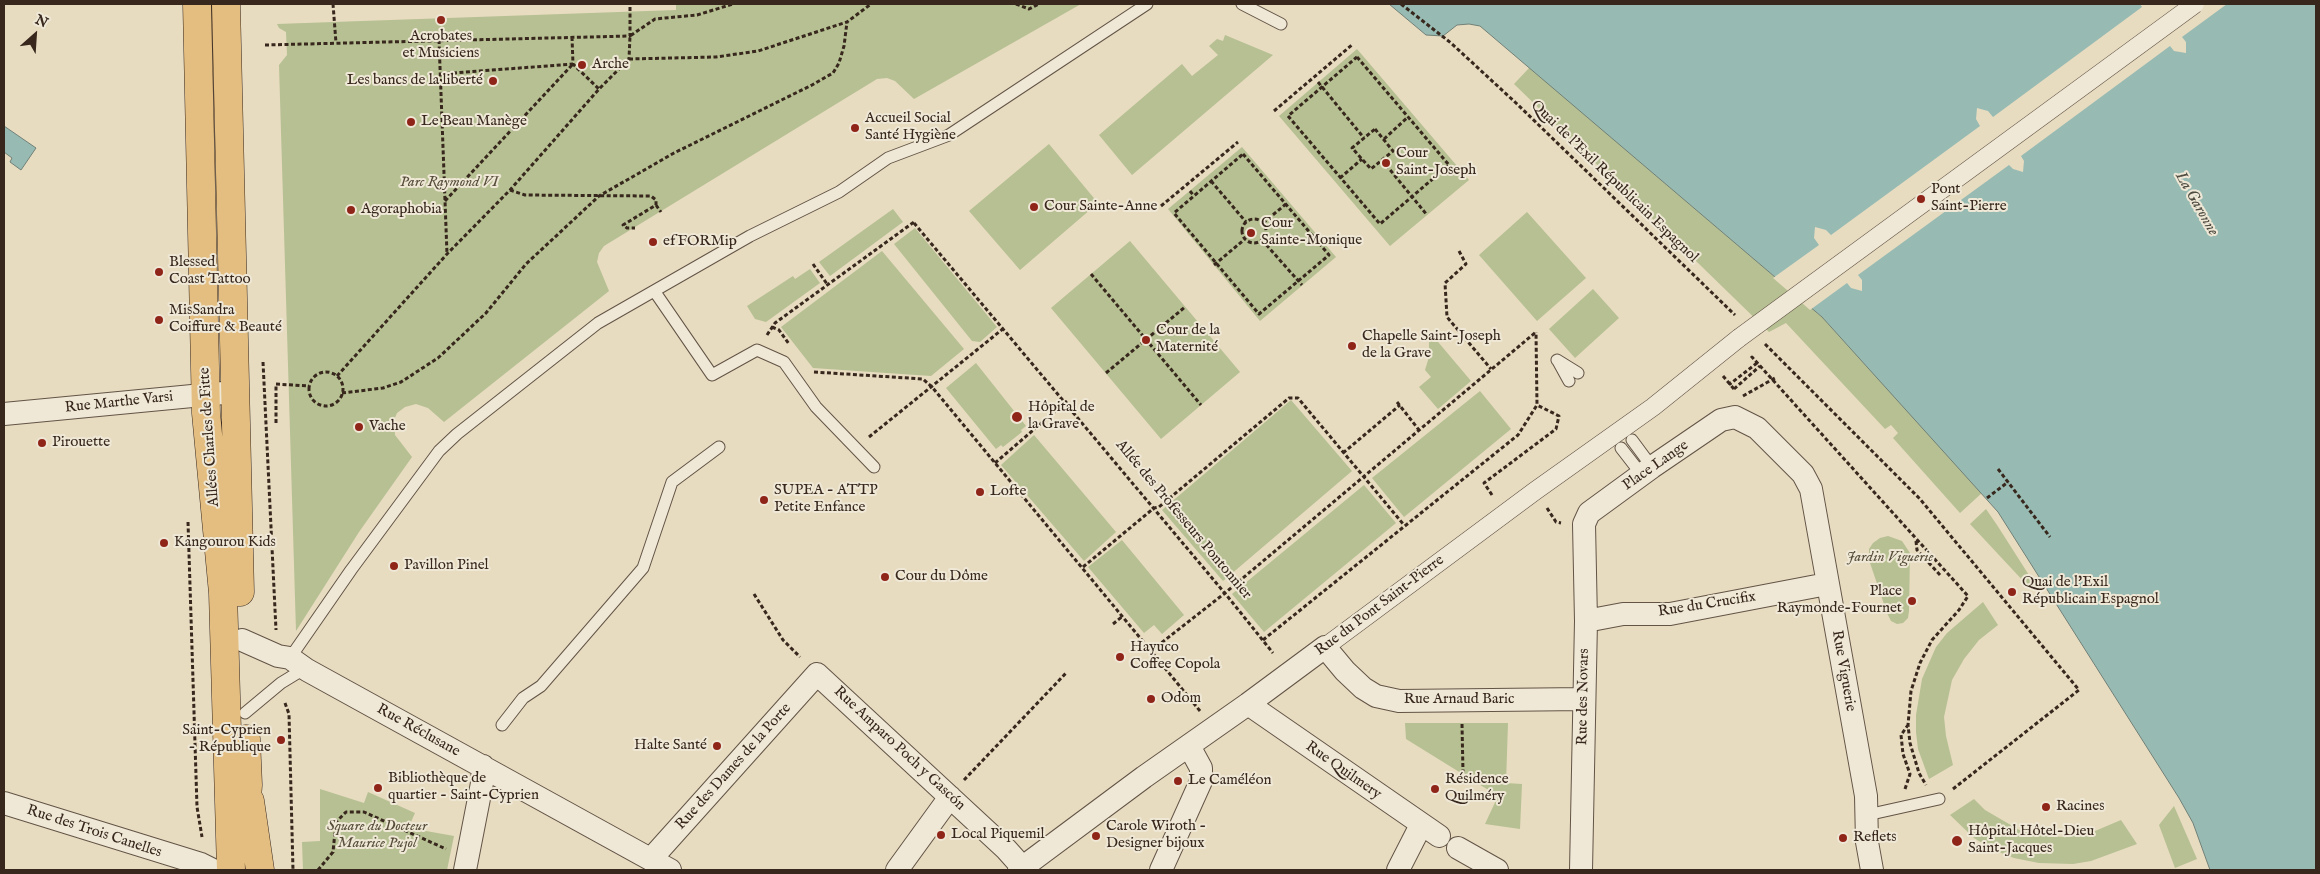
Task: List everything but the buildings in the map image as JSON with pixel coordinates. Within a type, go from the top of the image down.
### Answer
[{"type":"main road","name":"Allées Charles de Fitte","points":[[198,4],[205,394],[223,593],[231,870]]},
{"type":"main road","name":"Allées Charles de Fitte","points":[[226,4],[234,392],[248,785],[243,870]]},
{"type":"main road","points":[[213,870],[215,768],[208,604],[214,497]]},
{"type":"main road","points":[[248,785],[260,855],[260,870]]},
{"type":"street","name":"Rue du Pont Saint-Pierre","points":[[1021,869],[1248,704],[1535,491],[1653,407],[1740,338],[2194,4]]},
{"type":"street","name":"Rue Marthe Varsi","points":[[4,414],[234,392]]},
{"type":"street","name":"Place Lange","points":[[1584,524],[1589,513],[1737,407]]},
{"type":"street","name":"Rue Viguerie","points":[[1737,407],[1803,474],[1811,489],[1866,796],[1867,842],[1872,870]]},
{"type":"street","name":"Rue des Novars","points":[[1581,870],[1586,621],[1584,524]]},
{"type":"street","name":"Rue du Crucifix","points":[[1586,621],[1623,614],[1670,614],[1827,584]]},
{"type":"street","name":"Rue Réclusane","points":[[242,640],[299,664],[663,867]]},
{"type":"street","name":"Rue Arnaud Baric","points":[[1325,646],[1345,671],[1363,688],[1376,696],[1399,701],[1584,699]]},
{"type":"street","name":"Rue Amparo Poch y Gascón","points":[[817,674],[1006,849],[1021,869]]},
{"type":"street","name":"Rue des Dames de la Porte","points":[[663,867],[817,674]]},
{"type":"street","name":"Rue Quilmery","points":[[1248,704],[1430,831],[1398,870]]},
{"type":"street","points":[[1161,870],[1201,781],[1201,768],[1189,746]]},
{"type":"street","points":[[466,865],[482,783],[483,766]]},
{"type":"street","points":[[896,870],[950,796]]},
{"type":"street","name":"Rue des Trois Canelles","points":[[4,803],[201,864],[213,870]]},
{"type":"street","points":[[1458,848],[1497,870]]},
{"type":"lane","points":[[245,713],[281,683],[299,672],[299,664],[351,570],[439,451],[457,434],[598,323],[750,236],[839,192],[888,158],[949,135],[1147,4]]},
{"type":"lane","points":[[1242,4],[1281,24]]},
{"type":"lane","points":[[655,292],[712,375],[756,350],[784,362],[816,407],[874,467]]},
{"type":"lane","points":[[1632,440],[1647,471]]},
{"type":"lane","points":[[502,725],[523,698],[541,686],[643,568],[672,482],[719,447]]},
{"type":"lane","points":[[1621,448],[1647,471]]},
{"type":"lane","points":[[1867,815],[1939,799]]},
{"type":"path","points":[[333,4],[336,43]]},
{"type":"path","points":[[338,376],[447,254],[510,190],[599,89],[629,59],[630,4]]},
{"type":"path","points":[[265,44],[630,36],[655,19],[697,15],[733,4]]},
{"type":"path","points":[[629,59],[738,55],[779,45],[847,22],[871,4]]},
{"type":"path","points":[[1016,4],[1030,9],[1039,4]]},
{"type":"path","name":"Quai de l'Exil Républicain Espagnol","points":[[1401,4],[1451,43],[1738,318]]},
{"type":"path","points":[[342,393],[341,381],[338,376],[327,372],[321,373],[312,380],[309,386],[313,399],[326,406],[333,404],[342,393],[384,388],[401,382],[438,358],[486,313],[526,264],[599,196],[674,153],[833,73],[840,63],[847,22]]},
{"type":"path","points":[[572,37],[573,64],[599,89]]},
{"type":"path","points":[[439,40],[447,254]]},
{"type":"path","points":[[1274,111],[1353,44]]},
{"type":"path","points":[[1357,57],[1408,117],[1449,165],[1380,224],[1288,116],[1357,57]]},
{"type":"path","points":[[440,74],[573,64]]},
{"type":"path","points":[[444,201],[573,64]]},
{"type":"path","points":[[1318,82],[1364,138]]},
{"type":"path","points":[[1384,139],[1408,117]]},
{"type":"path","points":[[1375,129],[1384,139],[1393,151],[1371,170],[1352,148],[1375,129]]},
{"type":"path","points":[[1161,206],[1238,142]]},
{"type":"path","points":[[1243,154],[1329,255],[1259,314],[1174,213],[1226,169],[1243,154]]},
{"type":"path","points":[[1340,178],[1362,159]]},
{"type":"path","points":[[1382,160],[1427,215]]},
{"type":"path","points":[[1221,164],[1226,169]]},
{"type":"path","points":[[1211,181],[1246,222]]},
{"type":"path","points":[[510,190],[526,196],[651,196],[656,200],[656,205],[661,212]]},
{"type":"path","points":[[1190,191],[1194,196]]},
{"type":"path","points":[[1263,223],[1286,204]]},
{"type":"path","points":[[635,228],[623,226],[656,205]]},
{"type":"path","points":[[1246,222],[1258,220],[1263,223],[1266,228],[1262,240]]},
{"type":"path","name":"Allée des Professeurs Pontonnier","points":[[828,284],[914,222],[1066,402],[1273,653]]},
{"type":"path","points":[[1246,222],[1242,233],[1245,239],[1250,242],[1262,240]]},
{"type":"path","points":[[1215,264],[1245,239]]},
{"type":"path","points":[[1262,240],[1302,285]]},
{"type":"path","points":[[1458,251],[1466,264],[1445,283],[1447,317],[1491,369]]},
{"type":"path","points":[[756,350],[775,323],[828,284],[813,264]]},
{"type":"path","points":[[1091,274],[1200,405]]},
{"type":"path","points":[[1106,373],[1185,307]]},
{"type":"path","points":[[772,327],[778,330],[795,351]]},
{"type":"path","points":[[856,448],[1004,328]]},
{"type":"path","points":[[1151,651],[1225,593],[1536,332],[1538,405],[1518,435],[1263,640]]},
{"type":"path","points":[[1760,339],[1920,499],[2079,690],[1939,799]]},
{"type":"path","points":[[1752,357],[1968,596],[1959,610],[1932,640],[1920,663],[1911,691],[1908,725],[1914,760],[1927,788]]},
{"type":"path","points":[[1734,388],[1727,380],[1730,384],[1757,362]]},
{"type":"path","points":[[1738,384],[1760,366]]},
{"type":"path","points":[[812,372],[923,379],[1083,567],[1205,717]]},
{"type":"path","points":[[1737,407],[1775,378]]},
{"type":"path","points":[[276,423],[276,384],[309,386]]},
{"type":"path","points":[[1083,567],[1154,508],[1159,507],[1290,398],[1298,398],[1404,525]]},
{"type":"path","points":[[996,463],[1066,402]]},
{"type":"path","points":[[1344,453],[1398,404],[1419,430]]},
{"type":"path","points":[[1492,495],[1484,482],[1556,428],[1559,416],[1538,405]]},
{"type":"path","points":[[264,412],[277,639]]},
{"type":"path","points":[[1998,469],[2050,537]]},
{"type":"path","points":[[1987,498],[2008,482]]},
{"type":"path","points":[[188,512],[197,807],[203,840]]},
{"type":"path","points":[[1916,540],[1917,550],[1941,576]]},
{"type":"path","points":[[754,594],[783,640],[817,674]]},
{"type":"path","points":[[1113,624],[1123,616]]},
{"type":"path","points":[[950,796],[1067,672]]},
{"type":"path","points":[[284,700],[289,714],[293,870]]},
{"type":"path","points":[[1462,722],[1463,773]]},
{"type":"path","points":[[1908,725],[1901,735],[1903,754],[1910,774]]},
{"type":"path","points":[[318,870],[333,852],[336,822],[346,812],[364,812],[466,865]]},
{"type":"green space","name":"Parc Raymond VI","points":[[676,4],[1081,4],[914,99],[895,81],[887,78],[877,79],[604,246],[599,253],[597,262],[609,291],[444,422],[428,408],[416,404],[405,407],[397,413],[394,420],[395,435],[412,457],[359,532],[296,631],[279,65],[287,55],[286,32],[279,28],[277,24],[676,10]]},
{"type":"green space","points":[[1225,35],[1273,55],[1132,175],[1099,135],[1182,64],[1192,76],[1218,55],[1209,46],[1217,39],[1223,41]]},
{"type":"green space","name":"Cour Saint-Joseph","points":[[1357,49],[1469,180],[1390,246],[1279,116]]},
{"type":"green space","points":[[1530,67],[1822,317],[1983,492],[1960,513],[1893,438],[1898,433],[1891,425],[1885,429],[1786,323],[1769,332],[1514,84]]},
{"type":"green space","name":"Cour Sainte-Anne","points":[[1049,144],[1098,203],[1020,270],[969,211]]},
{"type":"green space","name":"Cour Sainte-Monique","points":[[1242,147],[1336,257],[1260,321],[1168,209]]},
{"type":"green space","points":[[893,209],[903,222],[830,276],[819,262]]},
{"type":"green space","points":[[1527,212],[1586,278],[1537,321],[1479,255]]},
{"type":"green space","points":[[915,228],[997,327],[980,342],[972,341],[894,244]]},
{"type":"green space","name":"Cour de la Maternité","points":[[1130,241],[1240,372],[1161,439],[1051,308]]},
{"type":"green space","points":[[882,251],[964,349],[931,376],[813,368],[781,327]]},
{"type":"green space","points":[[810,269],[820,283],[766,322],[755,319],[747,306],[793,276],[795,279]]},
{"type":"green space","points":[[1593,289],[1619,318],[1575,358],[1549,329]]},
{"type":"green space","points":[[1433,336],[1471,381],[1438,409],[1419,387],[1431,377],[1425,370],[1429,357],[1429,340]]},
{"type":"green space","points":[[976,363],[1026,426],[1021,430],[1022,432],[1003,447],[1001,445],[996,449],[946,388]]},
{"type":"green space","points":[[1480,391],[1511,429],[1404,517],[1372,478]]},
{"type":"green space","points":[[1291,400],[1352,471],[1223,581],[1162,510]]},
{"type":"green space","points":[[1034,435],[1116,532],[1084,561],[1001,465]]},
{"type":"green space","points":[[1364,485],[1396,523],[1264,632],[1232,594]]},
{"type":"green space","points":[[1986,509],[2034,583],[2026,584],[1970,524]]},
{"type":"green space","name":"Jardin Viguerie","points":[[1888,536],[1902,541],[1910,553],[1908,618],[1903,623],[1897,624],[1891,621],[1887,613],[1869,560],[1869,549],[1873,543],[1880,538]]},
{"type":"green space","points":[[1122,540],[1184,615],[1162,634],[1154,625],[1144,633],[1088,567]]},
{"type":"green space","points":[[1983,602],[1998,625],[1979,640],[1964,659],[1952,680],[1944,717],[1946,736],[1953,765],[1929,779],[1918,749],[1916,732],[1916,715],[1922,679],[1936,647],[1947,633]]},
{"type":"green space","points":[[1405,723],[1508,723],[1506,783],[1522,784],[1520,829],[1485,824],[1498,796],[1406,739]]},
{"type":"green space","name":"Square du Docteur Maurice Pujol","points":[[320,789],[364,803],[368,792],[415,813],[410,824],[426,831],[454,836],[447,870],[303,870],[302,842],[320,841]]},
{"type":"green space","points":[[1974,799],[1985,810],[2021,831],[2046,836],[2066,837],[2088,834],[2121,820],[2137,844],[2091,861],[2073,864],[2039,863],[2014,858],[1994,850],[1974,838],[1950,815]]},
{"type":"green space","points":[[2174,806],[2197,859],[2175,868],[2159,825]]},
{"type":"water","name":"La Garonne","points":[[1389,4],[2316,4],[2316,870],[2210,870],[2193,823],[2179,798],[1998,512],[1822,317],[1480,26],[1469,24],[1457,25],[1443,36],[1426,35]]},
{"type":"water","points":[[4,126],[36,148],[21,170],[10,162],[12,158],[4,152]]},
{"type":"pier","name":"Pont Saint-Pierre","points":[[2140,4],[2227,4],[2182,37],[2186,42],[2186,53],[2174,51],[2170,46],[2021,156],[2024,161],[2023,172],[2013,169],[2009,165],[1858,275],[1862,280],[1862,291],[1851,288],[1847,283],[1810,310],[1773,278],[1819,245],[1814,238],[1815,227],[1826,230],[1831,235],[1980,126],[1976,119],[1977,108],[1988,111],[1993,117],[2142,7]]},
{"type":"place","name":"Acrobates et Musiciens","points":[[441,20]]},
{"type":"place","name":"Arche","points":[[582,65]]},
{"type":"place","name":"Les bancs de la liberté","points":[[493,81]]},
{"type":"place","name":"Le Beau Manège","points":[[411,122]]},
{"type":"place","name":"Accueil Social Santé Hygiène","points":[[855,128]]},
{"type":"place","name":"Cour Saint-Joseph","points":[[1386,163]]},
{"type":"place","name":"Pont Saint-Pierre","points":[[1921,199]]},
{"type":"place","name":"Cour Sainte-Anne","points":[[1034,207]]},
{"type":"place","name":"Agoraphobia","points":[[351,210]]},
{"type":"place","name":"Cour Sainte-Monique","points":[[1251,233]]},
{"type":"place","name":"efFORMip","points":[[653,242]]},
{"type":"place","name":"Blessed Coast Tattoo","points":[[159,272]]},
{"type":"place","name":"MisSandra Coiffure & Beauté","points":[[159,320]]},
{"type":"place","name":"Cour de la Maternité","points":[[1146,340]]},
{"type":"place","name":"Chapelle Saint-Joseph de la Grave","points":[[1352,346]]},
{"type":"place","name":"Hôpital de la Grave","points":[[1017,417]]},
{"type":"place","name":"Vache","points":[[359,427]]},
{"type":"place","name":"Pirouette","points":[[42,443]]},
{"type":"place","name":"Lofte","points":[[980,492]]},
{"type":"place","name":"SUPEA - ATTP Petite Enfance","points":[[764,500]]},
{"type":"place","name":"Kangourou Kids","points":[[164,543]]},
{"type":"place","name":"Pavillon Pinel","points":[[394,566]]},
{"type":"place","name":"Cour du Dôme","points":[[885,577]]},
{"type":"place","name":"Quai de l'Exil Républicain Espagnol","points":[[2012,592]]},
{"type":"place","name":"Place Raymonde-Fournet","points":[[1912,601]]},
{"type":"place","name":"Hayuco Coffee Copola","points":[[1120,657]]},
{"type":"place","name":"Odom","points":[[1151,699]]},
{"type":"place","name":"Saint-Cyprien - République","points":[[281,740]]},
{"type":"place","name":"Halte Santé","points":[[717,746]]},
{"type":"place","name":"Le Caméléon","points":[[1178,781]]},
{"type":"place","name":"Bibliothèque de quartier - Saint-Cyprien","points":[[378,788]]},
{"type":"place","name":"Résidence Quilméry","points":[[1435,789]]},
{"type":"place","name":"Racines","points":[[2046,807]]},
{"type":"place","name":"Local Piquemil","points":[[941,835]]},
{"type":"place","name":"Carole Wiroth - Designer bijoux","points":[[1096,836]]},
{"type":"place","name":"Reflets","points":[[1843,838]]},
{"type":"place","name":"Hôpital Hôtel-Dieu Saint-Jacques","points":[[1957,841]]}]
